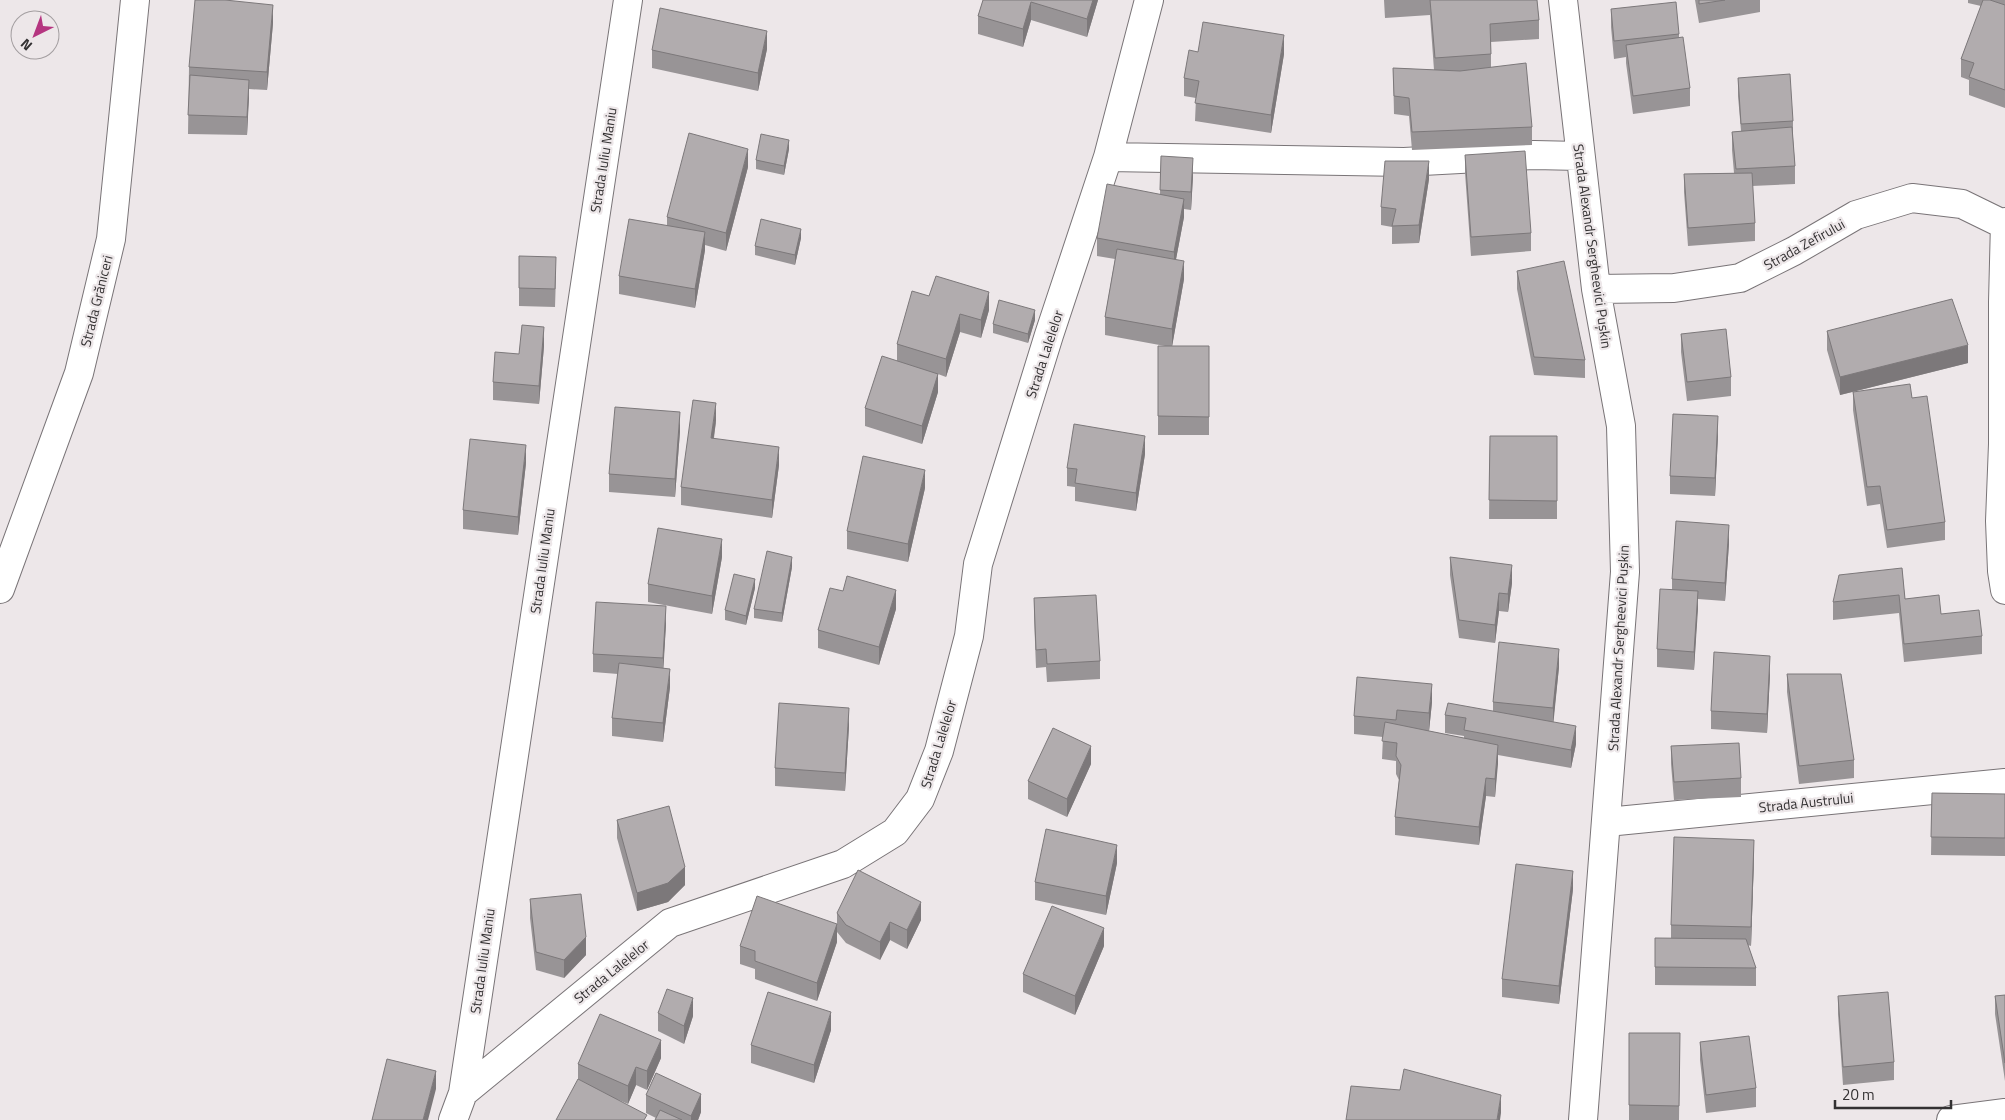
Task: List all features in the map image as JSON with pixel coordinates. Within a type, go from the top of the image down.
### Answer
[{"type":"street","name":"Strada Grăniceri","points":[[0,589],[79,373],[111,239],[135,0]]},
{"type":"street","name":"Strada Iuliu Maniu","points":[[453,1120],[463,1093],[628,0]]},
{"type":"street","name":"Strada Lalelelor","points":[[463,1093],[670,923],[843,864],[895,832],[920,799],[939,751],[969,636],[978,564],[1049,335],[1108,157],[1149,0]]},
{"type":"street","name":"Strada Alexandr Sergheevici Pușkin","points":[[1563,0],[1596,289],[1621,426],[1625,572],[1583,1120]]},
{"type":"street","points":[[1108,157],[1404,162],[1534,155],[1580,156]]},
{"type":"street","name":"Strada Zefirului","points":[[1596,289],[1674,288],[1740,278],[1794,251],[1856,215],[1912,198],[1962,204],[2005,224]]},
{"type":"street","points":[[2005,224],[2003,444],[2000,521],[2002,571],[2005,590]]},
{"type":"street","name":"Strada Austrului","points":[[1607,822],[2005,783]]},
{"type":"street","points":[[1951,1120],[2005,1113]]},
{"type":"building","points":[[195,0],[225,0],[273,5],[267,72],[189,67]]},
{"type":"building","points":[[983,0],[1093,0],[1087,19],[1031,2],[1023,29],[978,16]]},
{"type":"building","points":[[1430,0],[1537,0],[1539,20],[1490,24],[1491,54],[1435,58]]},
{"type":"building","points":[[1699,0],[1725,0],[1699,4]]},
{"type":"building","points":[[1983,0],[1990,0],[2005,5],[2005,90],[1969,77],[1974,63],[1961,59]]},
{"type":"building","points":[[1676,2],[1679,34],[1614,41],[1611,9]]},
{"type":"building","points":[[660,8],[767,31],[758,73],[652,50]]},
{"type":"building","points":[[1203,22],[1284,35],[1271,115],[1195,103],[1199,81],[1184,78],[1189,50],[1198,52]]},
{"type":"building","points":[[1683,37],[1690,88],[1633,96],[1626,45]]},
{"type":"building","points":[[1526,63],[1532,127],[1412,132],[1409,98],[1394,96],[1393,68],[1460,71]]},
{"type":"building","points":[[1790,74],[1793,121],[1741,124],[1738,78]]},
{"type":"building","points":[[190,75],[249,80],[247,117],[188,115]]},
{"type":"building","points":[[1792,127],[1795,166],[1736,169],[1732,132]]},
{"type":"building","points":[[689,133],[748,149],[726,233],[667,217]]},
{"type":"building","points":[[761,134],[789,140],[784,166],[756,160]]},
{"type":"building","points":[[1525,151],[1531,233],[1471,237],[1465,155]]},
{"type":"building","points":[[1161,156],[1193,158],[1191,192],[1160,190]]},
{"type":"building","points":[[1385,161],[1429,161],[1419,225],[1392,226],[1396,209],[1381,207]]},
{"type":"building","points":[[1752,173],[1755,223],[1688,228],[1684,174]]},
{"type":"building","points":[[1107,184],[1184,199],[1174,252],[1097,238]]},
{"type":"building","points":[[629,219],[705,232],[695,289],[619,276]]},
{"type":"building","points":[[761,219],[801,229],[795,255],[755,246]]},
{"type":"building","points":[[1117,249],[1184,261],[1172,329],[1105,317]]},
{"type":"building","points":[[519,256],[556,257],[555,289],[519,288]]},
{"type":"building","points":[[1564,261],[1585,360],[1534,357],[1517,271]]},
{"type":"building","points":[[936,276],[989,292],[981,320],[960,314],[946,359],[897,344],[912,291],[929,296]]},
{"type":"building","points":[[1952,299],[1968,345],[1840,377],[1827,331]]},
{"type":"building","points":[[999,300],[1035,310],[1028,334],[993,324]]},
{"type":"building","points":[[522,325],[544,327],[539,386],[493,382],[495,352],[519,354]]},
{"type":"building","points":[[1726,329],[1731,377],[1687,382],[1681,334]]},
{"type":"building","points":[[1158,346],[1209,346],[1209,417],[1158,416]]},
{"type":"building","points":[[882,356],[938,374],[922,426],[865,408]]},
{"type":"building","points":[[1910,384],[1912,398],[1927,396],[1945,522],[1887,530],[1880,486],[1867,487],[1853,392]]},
{"type":"building","points":[[693,400],[716,403],[711,438],[779,447],[772,500],[681,487]]},
{"type":"building","points":[[615,407],[680,412],[675,479],[609,474]]},
{"type":"building","points":[[1673,414],[1718,416],[1715,478],[1670,476]]},
{"type":"building","points":[[1074,424],[1145,436],[1136,493],[1075,483],[1077,469],[1067,468]]},
{"type":"building","points":[[1490,436],[1557,436],[1557,501],[1489,500]]},
{"type":"building","points":[[470,439],[526,445],[518,517],[463,510]]},
{"type":"building","points":[[863,456],[925,470],[908,544],[847,531]]},
{"type":"building","points":[[1676,521],[1729,525],[1725,583],[1672,579]]},
{"type":"building","points":[[658,528],[722,539],[712,596],[648,584]]},
{"type":"building","points":[[767,551],[792,557],[782,613],[754,609]]},
{"type":"building","points":[[1450,557],[1512,565],[1508,594],[1499,593],[1495,625],[1459,620]]},
{"type":"building","points":[[1902,568],[1905,599],[1939,595],[1941,614],[1979,610],[1982,636],[1904,644],[1899,595],[1833,602],[1839,575]]},
{"type":"building","points":[[734,574],[755,579],[746,616],[725,610]]},
{"type":"building","points":[[847,576],[896,590],[879,647],[818,630],[830,588],[843,591]]},
{"type":"building","points":[[1660,589],[1698,591],[1694,652],[1657,649]]},
{"type":"building","points":[[1096,595],[1100,661],[1047,664],[1046,649],[1036,650],[1034,598]]},
{"type":"building","points":[[596,602],[666,606],[663,658],[593,654]]},
{"type":"building","points":[[1499,642],[1559,649],[1553,708],[1493,702]]},
{"type":"building","points":[[1714,652],[1770,656],[1767,714],[1711,711]]},
{"type":"building","points":[[619,663],[670,669],[663,723],[612,718]]},
{"type":"building","points":[[1787,674],[1841,674],[1854,760],[1799,766]]},
{"type":"building","points":[[1357,677],[1432,684],[1429,713],[1397,710],[1396,720],[1354,716]]},
{"type":"building","points":[[779,703],[849,708],[845,773],[775,768]]},
{"type":"building","points":[[1448,703],[1576,726],[1571,750],[1464,730],[1466,718],[1445,715]]},
{"type":"building","points":[[1385,722],[1498,745],[1495,779],[1486,778],[1479,827],[1395,817],[1401,765],[1396,756],[1397,743],[1382,741]]},
{"type":"building","points":[[1053,728],[1091,746],[1067,799],[1028,781]]},
{"type":"building","points":[[1739,743],[1741,778],[1674,782],[1671,746]]},
{"type":"building","points":[[1932,793],[2005,794],[2005,838],[1931,837]]},
{"type":"building","points":[[669,806],[685,867],[668,883],[637,893],[617,820]]},
{"type":"building","points":[[1046,829],[1117,845],[1106,896],[1035,882]]},
{"type":"building","points":[[1674,837],[1754,840],[1751,927],[1671,925]]},
{"type":"building","points":[[1516,864],[1573,871],[1559,986],[1502,979]]},
{"type":"building","points":[[858,870],[921,902],[907,930],[890,922],[880,942],[846,925],[837,913]]},
{"type":"building","points":[[581,894],[586,937],[564,960],[536,952],[530,899]]},
{"type":"building","points":[[757,896],[837,924],[817,983],[755,961],[755,951],[740,946]]},
{"type":"building","points":[[1052,906],[1104,928],[1075,996],[1023,974]]},
{"type":"building","points":[[1655,938],[1746,939],[1756,968],[1655,967]]},
{"type":"building","points":[[667,989],[693,998],[684,1026],[658,1013]]},
{"type":"building","points":[[768,992],[831,1012],[814,1065],[751,1045]]},
{"type":"building","points":[[1888,992],[1894,1062],[1843,1067],[1838,996]]},
{"type":"building","points":[[2005,995],[2005,1063],[1995,996]]},
{"type":"building","points":[[600,1014],[661,1040],[647,1071],[636,1067],[628,1086],[578,1064]]},
{"type":"building","points":[[1629,1033],[1680,1033],[1679,1106],[1629,1105]]},
{"type":"building","points":[[1749,1036],[1756,1088],[1706,1095],[1700,1042]]},
{"type":"building","points":[[387,1059],[436,1071],[423,1120],[372,1120]]},
{"type":"building","points":[[1404,1069],[1501,1095],[1497,1120],[1346,1120],[1351,1086],[1400,1090]]},
{"type":"building","points":[[656,1073],[701,1094],[691,1116],[646,1095]]},
{"type":"building","points":[[578,1079],[647,1115],[644,1120],[556,1120]]},
{"type":"building","points":[[660,1110],[682,1120],[655,1120]]}]
